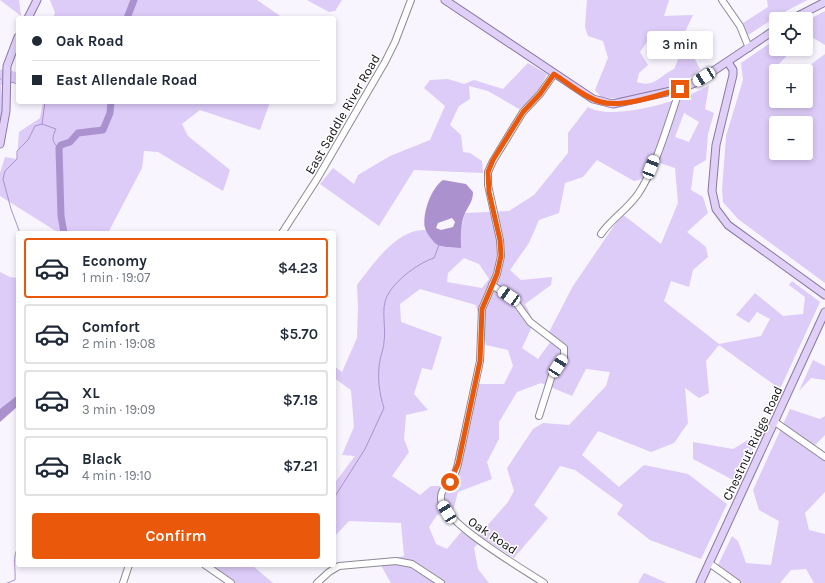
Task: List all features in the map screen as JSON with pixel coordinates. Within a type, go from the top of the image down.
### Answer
[{"type":"main road","points":[[29,16],[37,0]]},
{"type":"main road","points":[[445,0],[593,99],[606,103],[621,103],[680,89],[696,82],[769,34]]},
{"type":"main road","points":[[806,12],[825,2]]},
{"type":"main road","points":[[1,139],[6,112],[6,66],[16,42]]},
{"type":"main road","points":[[728,62],[733,70],[733,75],[716,145],[712,191],[716,209],[728,226],[825,295]]},
{"type":"main road","name":"Chestnut Ridge Road","points":[[700,583],[825,312]]},
{"type":"street","name":"East Saddle River Road","points":[[283,231],[317,179],[385,62],[395,42],[411,0]]},
{"type":"street","points":[[722,0],[740,26],[749,48]]},
{"type":"street","name":"Oak Road","points":[[544,583],[457,523],[447,512],[441,498],[442,491],[452,479],[458,464],[480,361],[482,309],[500,265],[501,248],[488,185],[490,166],[523,112],[540,94],[554,74]]},
{"type":"street","points":[[601,234],[606,227],[631,203],[644,184],[680,89]]},
{"type":"street","points":[[492,285],[514,300],[530,322],[564,348],[565,354],[552,375],[539,416]]},
{"type":"street","points":[[775,422],[825,457]]},
{"type":"street","points":[[317,583],[329,572],[339,566],[396,561],[412,564],[441,583]]},
{"type":"street","points":[[709,563],[737,583]]},
{"type":"street","points":[[123,583],[128,567]]},
{"type":"street","points":[[208,567],[231,583]]},
{"type":"shaded area","points":[[0,0],[19,0],[21,16]]},
{"type":"shaded area","points":[[50,0],[257,0],[280,16],[54,16],[55,13]]},
{"type":"shaded area","points":[[307,0],[342,0],[335,11],[329,12]]},
{"type":"shaded area","points":[[587,0],[669,0],[664,16],[693,15],[683,36],[700,69],[684,83],[620,99],[601,97],[595,90],[608,58],[603,41],[588,36],[585,27]],"holes":[[[651,36],[665,36],[678,60],[674,69],[653,82],[637,82],[639,73],[648,65],[640,52]]]},
{"type":"shaded area","points":[[767,0],[807,0],[785,12],[769,12],[769,21],[748,35],[743,23],[768,7]]},
{"type":"shaded area","points":[[825,11],[825,45],[813,38],[813,17]]},
{"type":"shaded area","points":[[769,44],[769,56],[786,56],[779,64],[769,64],[769,108],[813,108],[813,64],[811,64],[825,54],[825,283],[738,219],[723,202],[722,190],[726,136],[743,80],[741,63]]},
{"type":"shaded area","points":[[528,63],[547,74],[535,98],[519,109],[488,91],[469,86],[470,99],[459,106],[450,125],[461,135],[463,152],[470,153],[482,161],[483,173],[414,170],[379,226],[320,184],[333,168],[354,184],[358,175],[390,156],[430,140],[445,106],[424,88],[430,80],[448,79],[464,84],[474,80],[503,89]]},
{"type":"shaded area","points":[[4,69],[16,72],[16,82],[1,85],[3,111],[0,125],[0,70]]},
{"type":"shaded area","points":[[709,85],[705,109],[714,113],[708,134],[706,160],[694,167],[691,190],[703,197],[708,213],[687,232],[706,247],[708,257],[693,270],[689,287],[671,281],[664,301],[719,344],[761,336],[770,319],[757,312],[749,323],[736,315],[755,293],[783,316],[803,314],[805,297],[789,285],[792,281],[820,302],[780,389],[719,345],[706,361],[709,393],[699,398],[685,388],[688,423],[674,443],[651,452],[598,431],[582,455],[619,487],[644,465],[688,474],[727,504],[701,559],[650,540],[617,514],[623,505],[575,470],[560,466],[534,505],[548,518],[514,558],[483,538],[474,548],[478,569],[489,583],[391,583],[379,562],[404,556],[401,523],[349,521],[336,535],[336,481],[355,456],[342,455],[354,427],[351,390],[336,379],[336,368],[342,372],[357,338],[357,285],[386,249],[405,235],[415,231],[425,230],[436,243],[443,247],[461,240],[461,229],[465,213],[509,211],[534,195],[568,153],[568,133],[588,107],[599,111],[631,111],[667,103]],"holes":[[[684,113],[699,122],[689,142],[675,137]],[[597,160],[634,181],[647,178],[654,161],[675,168],[678,203],[661,244],[622,214],[573,286],[549,332],[554,337],[538,359],[522,348],[534,322],[525,304],[551,285],[552,277],[521,280],[510,270],[529,243],[539,220],[559,213],[565,183],[583,177]],[[464,258],[479,264],[489,279],[482,288],[447,282],[448,273]],[[420,289],[476,305],[486,345],[508,350],[513,366],[504,384],[477,384],[457,448],[453,467],[442,486],[431,486],[420,495],[392,476],[409,452],[404,439],[406,415],[428,410],[414,394],[422,368],[432,370],[442,337],[401,322],[400,304]],[[586,369],[610,372],[606,386],[569,425],[543,423],[533,429],[507,468],[514,491],[508,502],[479,535],[466,526],[447,549],[436,544],[429,527],[437,515],[453,511],[458,492],[492,479],[487,462],[499,439],[499,422],[517,392],[541,383],[572,396]]]},
{"type":"shaded area","points":[[43,104],[269,104],[260,130],[200,110],[182,124],[188,136],[230,170],[223,191],[158,152],[144,151],[142,168],[109,231],[56,231],[0,196],[0,173],[5,157],[17,159],[19,132],[40,118]]},
{"type":"shaded area","points":[[443,180],[466,184],[473,192],[472,200],[462,222],[461,248],[445,247],[436,244],[425,228],[424,222],[428,202]],"holes":[[[452,218],[455,222],[453,227],[441,230],[436,228],[438,223]]]},
{"type":"shaded area","points":[[0,272],[10,277],[16,278],[16,403],[0,419]]},
{"type":"shaded area","points":[[813,360],[825,366],[825,380],[811,378],[799,391]]},
{"type":"shaded area","points":[[16,397],[16,408],[0,422],[0,409]]},
{"type":"shaded area","points":[[790,409],[820,419],[825,416],[825,435],[812,448],[825,458],[825,492],[805,513],[809,530],[825,534],[825,583],[814,583],[806,569],[791,570],[780,583],[740,583],[717,567],[732,536],[738,541],[746,563],[771,565],[779,521],[759,510],[753,490]]},
{"type":"shaded area","points":[[760,433],[737,482],[693,459],[693,442],[733,449]]},
{"type":"shaded area","points":[[212,567],[254,567],[273,583],[236,583]]},
{"type":"shaded area","points":[[644,573],[667,583],[638,583]]},
{"type":"waterway","points":[[128,16],[134,0]]},
{"type":"waterway","points":[[11,82],[16,83]]},
{"type":"waterway","points":[[45,104],[42,124],[56,129],[53,141],[59,148]]},
{"type":"waterway","points":[[64,231],[61,216],[59,148],[61,145],[70,142],[78,133],[103,130],[110,113],[111,104]]},
{"type":"waterway","points":[[19,231],[11,209],[3,179],[5,171],[17,159],[17,151],[28,140],[35,126],[42,124]]},
{"type":"waterway","points":[[336,495],[365,449],[384,408],[380,390],[379,372],[380,360],[384,346],[385,302],[392,288],[398,281],[420,264],[434,258],[439,245]]},
{"type":"waterway","points":[[7,583],[15,580],[16,551]]},
{"type":"route","points":[[450,482],[456,472],[458,464],[480,361],[482,342],[480,324],[482,309],[487,293],[494,281],[500,265],[500,240],[488,185],[488,172],[493,160],[523,112],[536,99],[554,74],[593,99],[600,102],[613,104],[680,89]]}]
